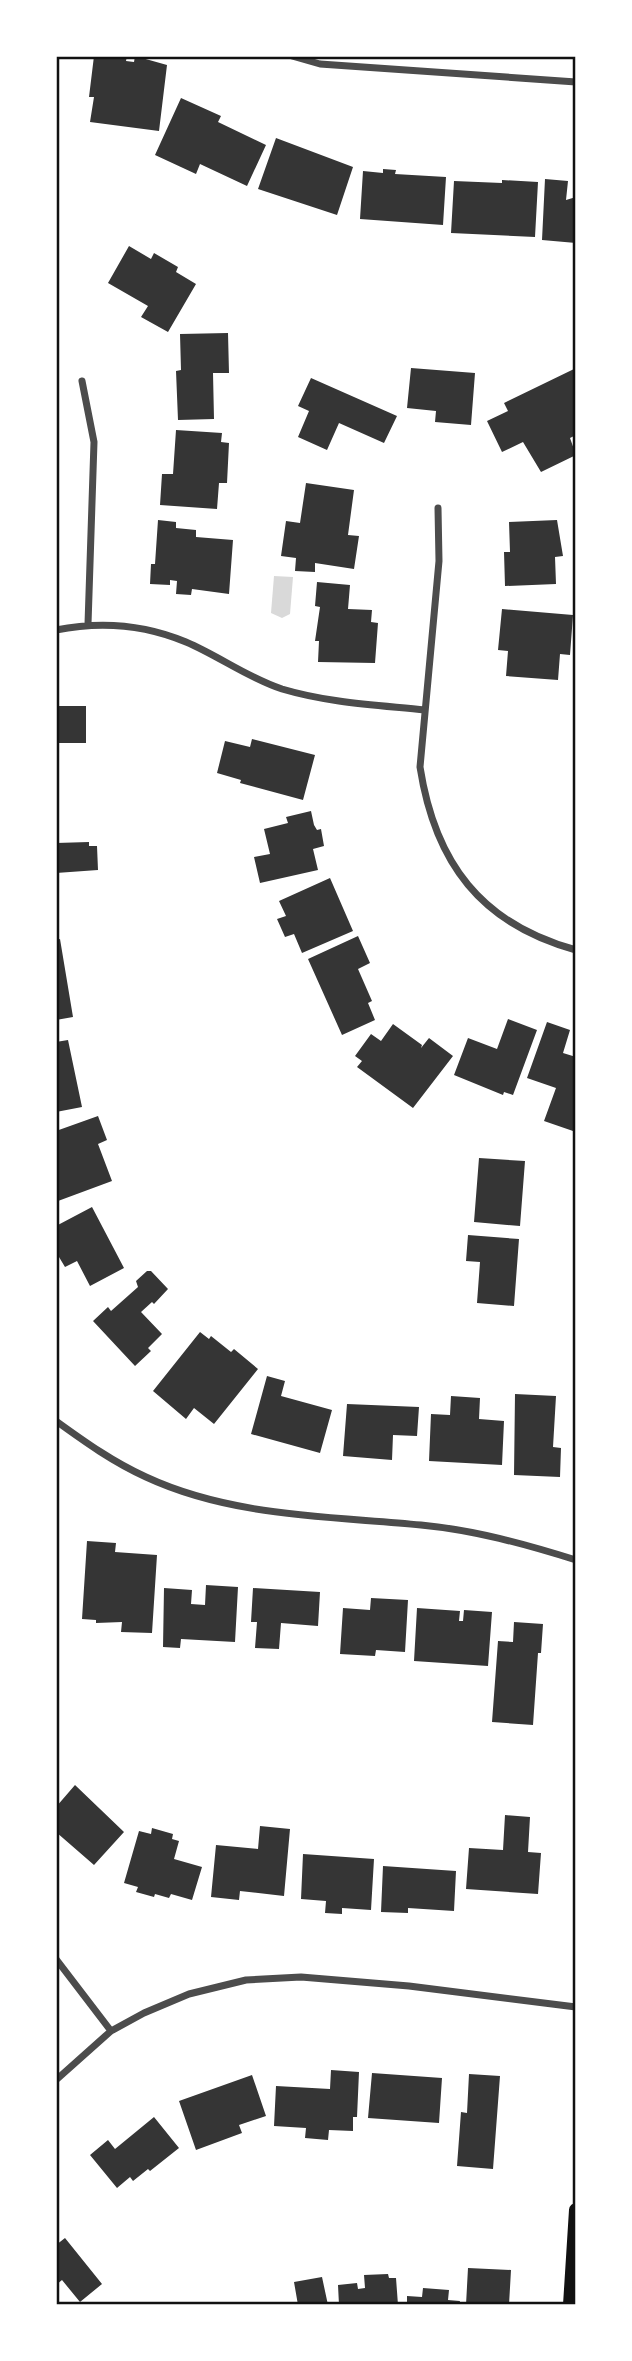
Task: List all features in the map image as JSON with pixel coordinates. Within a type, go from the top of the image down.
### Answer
[{"type":"main road","points":[[570,2305],[576,2210]]},
{"type":"street","points":[[292,56],[331,65],[576,82]]},
{"type":"street","points":[[82,382],[94,442],[88,624]]},
{"type":"street","points":[[438,508],[439,561],[420,767],[425,798],[449,857],[469,888],[492,911],[523,932],[576,950]]},
{"type":"street","points":[[56,630],[88,624],[143,627],[187,643],[280,688],[329,701],[425,710]]},
{"type":"street","points":[[56,1421],[104,1455],[147,1478],[242,1507],[289,1515],[424,1525],[515,1541],[576,1560]]},
{"type":"street","points":[[56,1959],[111,2031]]},
{"type":"street","points":[[56,2080],[111,2031],[189,1994],[246,1980],[287,1978],[409,1986],[576,2007]]},
{"type":"shaded area","points":[[274,576],[293,577],[290,614],[282,618],[271,613]]},
{"type":"building","points":[[94,56],[127,56],[126,61],[134,62],[135,56],[167,65],[159,131],[90,122],[94,97],[89,97]]},
{"type":"building","points":[[181,98],[221,116],[218,122],[266,145],[247,186],[200,164],[196,174],[155,155]]},
{"type":"building","points":[[276,138],[353,167],[337,215],[258,189]]},
{"type":"building","points":[[383,169],[396,170],[395,174],[446,177],[443,225],[360,219],[363,171],[383,173]]},
{"type":"building","points":[[545,179],[568,181],[566,200],[576,197],[576,243],[542,240]]},
{"type":"building","points":[[502,180],[538,182],[535,237],[451,233],[454,181],[502,183]]},
{"type":"building","points":[[129,246],[151,259],[154,253],[178,267],[176,272],[196,284],[168,332],[141,317],[148,306],[108,283]]},
{"type":"building","points":[[228,333],[229,373],[213,373],[214,419],[178,420],[176,371],[181,370],[180,334]]},
{"type":"building","points":[[411,368],[475,373],[471,425],[435,422],[436,411],[407,408]]},
{"type":"building","points":[[574,369],[576,435],[570,438],[576,455],[541,472],[523,442],[502,452],[487,421],[508,411],[504,403]]},
{"type":"building","points":[[311,378],[397,416],[384,443],[339,423],[327,450],[298,437],[309,411],[298,406]]},
{"type":"building","points":[[176,430],[222,433],[221,442],[229,443],[227,483],[219,483],[217,509],[160,505],[162,474],[173,474]]},
{"type":"building","points":[[306,483],[354,490],[348,535],[359,536],[354,569],[315,563],[315,572],[295,571],[296,558],[281,556],[286,521],[300,523]]},
{"type":"building","points":[[158,520],[176,522],[176,528],[196,530],[196,537],[233,540],[229,594],[192,589],[191,595],[176,594],[177,581],[170,580],[170,585],[150,584],[151,564],[155,564]]},
{"type":"building","points":[[557,520],[563,556],[555,557],[556,584],[505,586],[504,552],[510,552],[509,522]]},
{"type":"building","points":[[317,582],[350,585],[348,609],[372,610],[371,622],[378,623],[375,663],[318,662],[319,641],[315,641],[320,607],[315,606]]},
{"type":"building","points":[[502,609],[573,615],[570,655],[560,654],[558,680],[506,676],[508,651],[498,650]]},
{"type":"building","points":[[56,706],[86,706],[86,743],[56,743]]},
{"type":"building","points":[[252,739],[315,755],[303,800],[240,783],[241,780],[217,773],[225,741],[250,747]]},
{"type":"building","points":[[311,811],[314,825],[317,830],[321,829],[324,846],[313,849],[318,870],[260,883],[254,857],[270,854],[264,829],[288,823],[286,817]]},
{"type":"building","points":[[89,842],[89,846],[97,846],[98,870],[56,873],[56,843]]},
{"type":"building","points":[[330,878],[353,931],[302,953],[294,934],[285,937],[277,919],[286,916],[279,901]]},
{"type":"building","points":[[358,936],[370,963],[358,969],[372,1001],[368,1003],[375,1020],[342,1035],[308,959]]},
{"type":"building","points":[[60,939],[73,1017],[56,1020],[56,940]]},
{"type":"building","points":[[508,1019],[537,1030],[513,1095],[504,1092],[503,1095],[454,1075],[468,1038],[497,1049]]},
{"type":"building","points":[[547,1022],[570,1030],[563,1053],[576,1057],[576,1122],[573,1131],[544,1121],[556,1088],[527,1078]]},
{"type":"building","points":[[393,1024],[422,1045],[421,1048],[429,1038],[453,1056],[413,1108],[357,1067],[362,1061],[355,1056],[371,1034],[381,1041]]},
{"type":"building","points":[[68,1040],[82,1107],[56,1112],[56,1042]]},
{"type":"building","points":[[98,1116],[107,1140],[98,1144],[112,1181],[58,1201],[56,1131]]},
{"type":"building","points":[[479,1158],[525,1161],[520,1226],[474,1222]]},
{"type":"building","points":[[92,1207],[124,1268],[90,1286],[77,1261],[65,1267],[59,1257],[56,1259],[56,1226]]},
{"type":"building","points":[[468,1235],[519,1239],[514,1306],[477,1303],[480,1262],[466,1261]]},
{"type":"building","points":[[147,1271],[151,1271],[168,1289],[154,1304],[152,1302],[141,1312],[162,1334],[148,1348],[151,1351],[135,1366],[93,1321],[108,1307],[111,1311],[138,1287],[136,1281]]},
{"type":"building","points":[[200,1332],[209,1339],[211,1336],[231,1352],[234,1349],[258,1369],[214,1424],[194,1408],[186,1419],[153,1391]]},
{"type":"building","points":[[267,1376],[285,1381],[281,1396],[332,1410],[320,1453],[251,1434]]},
{"type":"building","points":[[515,1394],[556,1396],[553,1447],[561,1448],[560,1477],[514,1475]]},
{"type":"building","points":[[451,1396],[480,1398],[479,1419],[504,1421],[502,1465],[429,1461],[431,1414],[450,1415]]},
{"type":"building","points":[[347,1404],[419,1407],[417,1436],[393,1435],[392,1460],[343,1456]]},
{"type":"building","points":[[87,1541],[116,1543],[115,1552],[157,1555],[152,1633],[121,1632],[122,1622],[96,1623],[96,1620],[82,1619]]},
{"type":"building","points":[[206,1585],[238,1587],[235,1642],[181,1639],[180,1648],[163,1647],[164,1588],[192,1590],[191,1604],[205,1605]]},
{"type":"building","points":[[253,1588],[320,1592],[318,1626],[281,1623],[279,1649],[255,1648],[257,1622],[251,1622]]},
{"type":"building","points":[[371,1598],[408,1600],[405,1652],[376,1650],[375,1656],[340,1654],[343,1608],[370,1610]]},
{"type":"building","points":[[417,1608],[460,1611],[459,1621],[463,1621],[464,1610],[492,1612],[488,1666],[414,1661]]},
{"type":"building","points":[[514,1622],[543,1624],[541,1653],[538,1653],[533,1725],[492,1722],[498,1641],[513,1642]]},
{"type":"building","points":[[75,1785],[124,1832],[94,1865],[56,1832],[56,1807]]},
{"type":"building","points":[[505,1815],[530,1817],[528,1852],[541,1853],[538,1894],[466,1889],[469,1848],[503,1850]]},
{"type":"building","points":[[260,1826],[290,1829],[284,1896],[240,1891],[239,1900],[211,1897],[216,1845],[258,1849]]},
{"type":"building","points":[[152,1828],[173,1834],[172,1839],[179,1841],[174,1859],[202,1867],[192,1900],[171,1894],[169,1898],[155,1894],[154,1897],[136,1892],[138,1887],[124,1883],[139,1831],[151,1834]]},
{"type":"building","points":[[303,1854],[374,1859],[371,1910],[342,1908],[342,1914],[325,1913],[326,1901],[301,1899]]},
{"type":"building","points":[[383,1866],[456,1871],[454,1911],[408,1908],[408,1913],[381,1912]]},
{"type":"building","points":[[331,2070],[359,2072],[357,2117],[353,2117],[353,2131],[329,2130],[328,2140],[305,2138],[306,2128],[274,2126],[276,2086],[330,2089]]},
{"type":"building","points":[[372,2073],[442,2078],[439,2123],[368,2118]]},
{"type":"building","points":[[469,2074],[500,2076],[493,2169],[457,2166],[461,2112],[467,2113]]},
{"type":"building","points":[[252,2075],[266,2116],[239,2125],[242,2133],[196,2150],[179,2101]]},
{"type":"building","points":[[154,2117],[179,2148],[150,2171],[148,2169],[133,2181],[130,2177],[117,2188],[90,2155],[108,2140],[115,2149]]},
{"type":"building","points":[[65,2238],[102,2284],[80,2302],[62,2280],[56,2285],[56,2245]]},
{"type":"building","points":[[468,2268],[511,2270],[509,2305],[466,2305]]},
{"type":"building","points":[[388,2274],[389,2278],[396,2278],[398,2305],[339,2305],[338,2285],[357,2283],[358,2289],[365,2288],[364,2275]]},
{"type":"building","points":[[322,2277],[328,2305],[298,2305],[294,2282]]},
{"type":"building","points":[[423,2288],[449,2290],[448,2300],[460,2301],[459,2305],[407,2305],[407,2296],[422,2297]]}]
